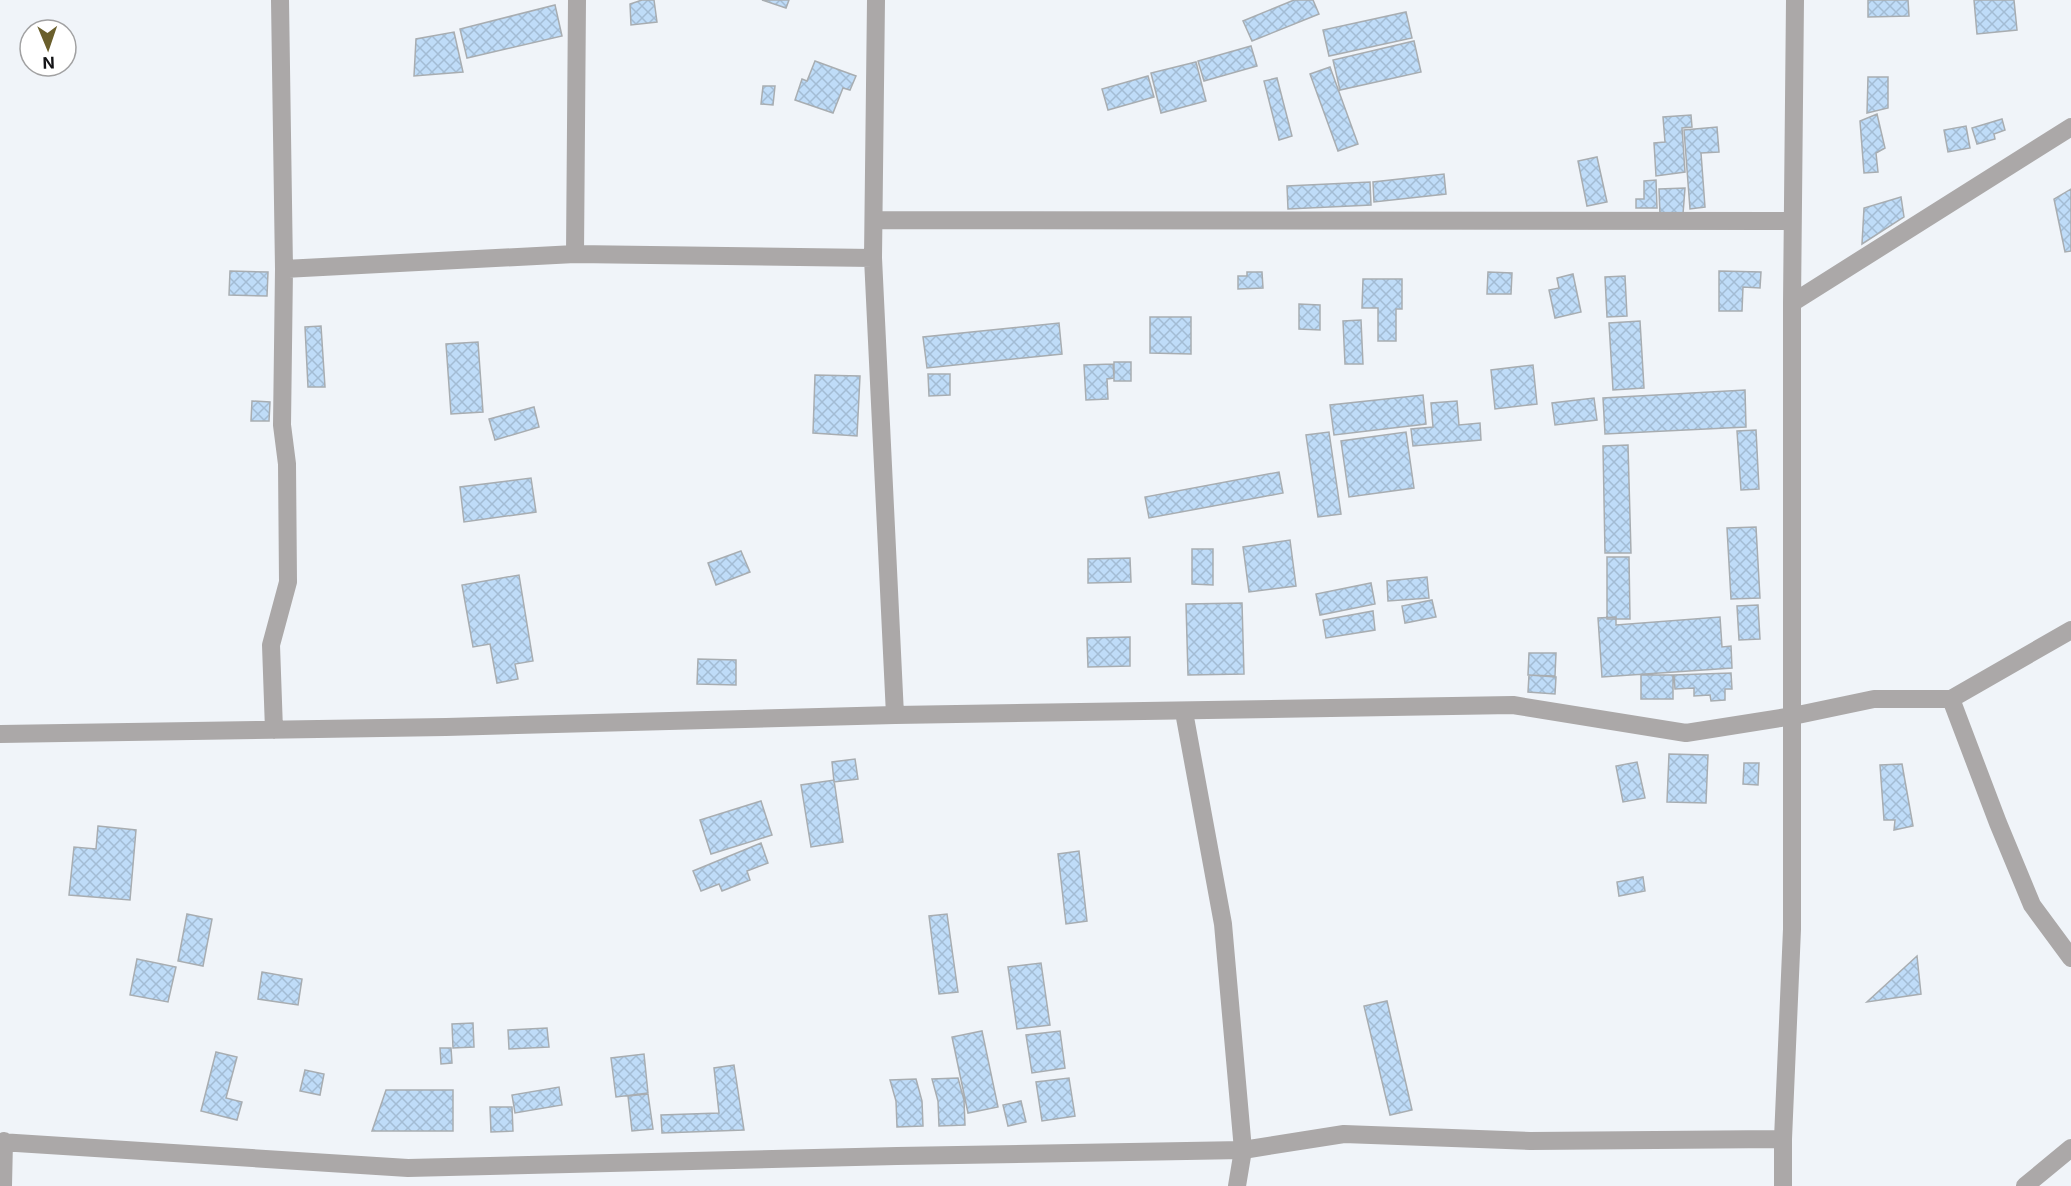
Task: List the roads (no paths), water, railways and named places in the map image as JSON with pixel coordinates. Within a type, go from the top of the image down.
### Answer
[{"type":"street","points":[[274,730],[271,645],[288,582],[287,464],[282,425],[284,269],[280,0]]},
{"type":"street","points":[[575,254],[577,0]]},
{"type":"street","points":[[876,0],[873,258],[895,715]]},
{"type":"street","points":[[1783,1186],[1792,929],[1792,221],[1795,0]]},
{"type":"street","points":[[1792,303],[2071,127]]},
{"type":"street","points":[[874,220],[1792,221]]},
{"type":"street","points":[[284,269],[575,254],[873,258]]},
{"type":"street","points":[[0,734],[274,730],[895,715],[1513,705],[1686,733],[1793,717],[1874,699],[1951,699],[2071,630]]},
{"type":"street","points":[[1951,699],[2032,905],[2071,958]]},
{"type":"street","points":[[1184,712],[1223,924],[1243,1149],[1237,1186]]},
{"type":"street","points":[[3,1186],[2,1142],[409,1177],[897,1156],[1243,1149],[1344,1134],[1530,1141],[1783,1139]]},
{"type":"street","points":[[2025,1186],[2071,1148]]}]
